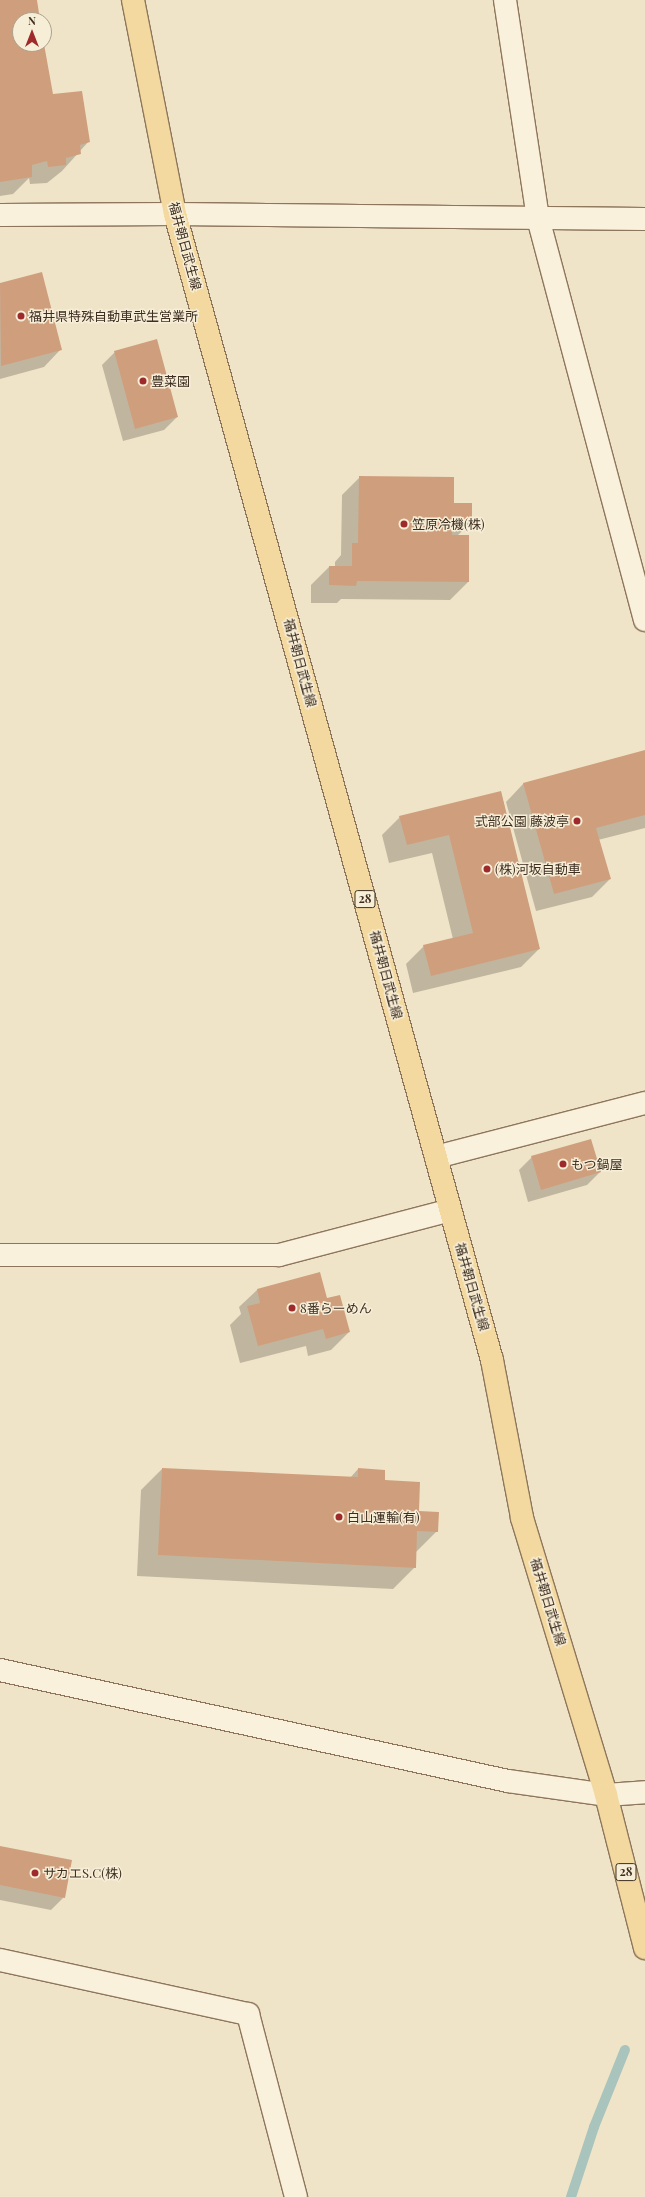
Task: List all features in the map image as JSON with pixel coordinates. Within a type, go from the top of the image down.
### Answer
[{"type":"main road","name":"福井朝日武生線","points":[[133,0],[175,214],[492,1360],[522,1518],[606,1795],[645,1948]]},
{"type":"street","points":[[505,0],[538,218],[638,572],[645,620]]},
{"type":"street","points":[[0,215],[175,214],[645,219]]},
{"type":"street","points":[[436,1157],[645,1103]]},
{"type":"street","points":[[0,1255],[279,1256],[450,1210]]},
{"type":"street","points":[[0,1670],[508,1781],[606,1795],[645,1792]]},
{"type":"street","points":[[0,1960],[248,2014],[296,2197]]},
{"type":"building","points":[[0,0],[37,0],[39,12],[12,12],[12,52],[45,52],[53,94],[82,91],[90,142],[80,145],[81,154],[66,158],[66,165],[48,167],[47,161],[32,165],[32,177],[0,182]]},
{"type":"building","points":[[42,272],[62,350],[1,366],[0,283]]},
{"type":"building","points":[[157,339],[178,417],[135,429],[114,351]]},
{"type":"building","points":[[359,476],[454,477],[454,503],[472,503],[472,523],[452,523],[452,535],[469,535],[469,582],[357,581],[356,586],[329,585],[329,566],[352,566],[352,543],[358,543]]},
{"type":"building","name":"式部公園 藤波亭","points":[[645,750],[645,815],[596,828],[611,879],[554,894],[523,783]]},
{"type":"building","points":[[501,791],[540,949],[431,976],[423,945],[473,933],[449,835],[407,845],[399,816]]},
{"type":"building","points":[[591,1139],[601,1172],[541,1190],[531,1156]]},
{"type":"building","points":[[320,1272],[327,1298],[340,1295],[350,1332],[326,1339],[323,1329],[258,1346],[247,1306],[260,1303],[257,1289]]},
{"type":"building","points":[[162,1468],[358,1477],[358,1468],[385,1470],[385,1480],[420,1482],[419,1511],[439,1512],[438,1532],[417,1531],[416,1568],[158,1555]]},
{"type":"building","points":[[0,1846],[72,1860],[65,1898],[0,1885]]},
{"type":"waterway","points":[[571,2197],[594,2127],[625,2050]]},
{"type":"place","name":"福井県特殊自動車武生営業所","points":[[21,316]]},
{"type":"place","name":"豊菜園","points":[[143,381]]},
{"type":"place","name":"笠原冷機(株)","points":[[404,524]]},
{"type":"place","name":"式部公園 藤波亭","points":[[577,821]]},
{"type":"place","name":"(株)河坂自動車","points":[[487,869]]},
{"type":"place","name":"もつ鍋屋","points":[[563,1164]]},
{"type":"place","name":"8番らーめん","points":[[292,1308]]},
{"type":"place","name":"白山運輸(有)","points":[[339,1517]]},
{"type":"place","name":"サカエS.C(株)","points":[[35,1873]]}]
